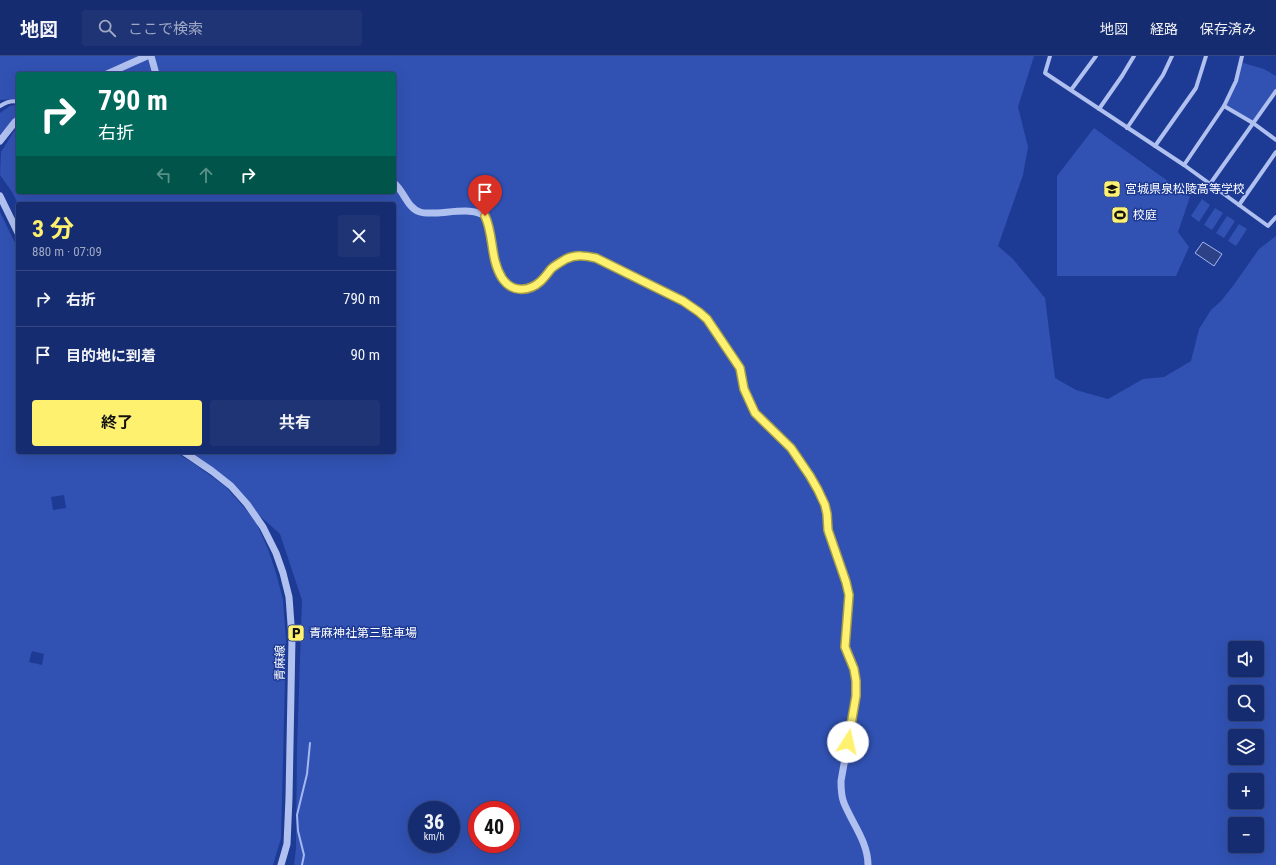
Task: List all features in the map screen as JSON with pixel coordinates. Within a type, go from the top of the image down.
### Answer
[{"type":"street","points":[[111,72],[147,56]]},
{"type":"street","points":[[151,56],[155,72]]},
{"type":"street","points":[[1050,56],[1045,73],[1184,165],[1268,226],[1276,217]]},
{"type":"street","points":[[1071,90],[1096,56]]},
{"type":"street","points":[[1099,109],[1134,56]]},
{"type":"street","points":[[1127,128],[1163,75],[1172,56]]},
{"type":"street","points":[[1155,146],[1196,88],[1206,56]]},
{"type":"street","points":[[1184,165],[1224,106],[1236,81],[1242,56]]},
{"type":"street","points":[[1210,184],[1276,91]]},
{"type":"street","points":[[0,106],[16,102]]},
{"type":"street","points":[[1224,106],[1253,123],[1276,140]]},
{"type":"street","points":[[0,141],[16,121]]},
{"type":"street","points":[[1238,205],[1276,152]]},
{"type":"street","points":[[396,184],[412,207],[419,212],[464,211],[478,213],[485,216],[496,264],[502,277],[513,288],[521,290],[534,286],[552,269],[566,259],[578,256],[592,257],[683,301],[699,312],[707,319],[731,353],[740,368],[744,389],[755,413],[791,448],[818,490],[825,505],[828,530],[846,582],[849,595],[849,607],[845,647],[854,669],[856,696],[841,781],[841,791],[844,802],[865,848],[868,865]]},
{"type":"street","points":[[0,196],[16,229]]},
{"type":"street","name":"青麻線","points":[[187,454],[231,486],[247,504],[263,527],[276,553],[289,597],[292,638],[289,798],[287,844],[281,865]]},
{"type":"shaded area","points":[[0,56],[1034,56],[1018,107],[1028,147],[1023,175],[998,246],[1013,259],[1045,298],[1055,378],[1076,390],[1108,399],[1143,379],[1164,377],[1191,361],[1199,329],[1211,310],[1221,301],[1233,286],[1259,249],[1276,236],[1276,865],[294,865],[296,848],[297,749],[302,600],[280,534],[190,454],[396,454],[396,202],[17,202],[0,175],[1,152],[14,131],[16,130],[16,194],[396,194],[396,72],[16,72],[16,99],[0,100]]},
{"type":"shaded area","points":[[1240,62],[1264,69],[1276,76],[1276,91],[1253,123],[1224,106],[1236,81]]},
{"type":"shaded area","points":[[16,105],[16,117],[0,134],[0,113],[10,106]]},
{"type":"shaded area","name":"校庭","points":[[1094,128],[1190,197],[1178,232],[1189,247],[1176,276],[1057,276],[1057,176]]},
{"type":"shaded area","points":[[1202,199],[1210,205],[1199,222],[1191,216]]},
{"type":"shaded area","points":[[1215,208],[1223,213],[1212,230],[1204,225]]},
{"type":"shaded area","points":[[0,212],[16,245],[16,454],[178,454],[226,487],[255,520],[268,549],[283,600],[286,641],[281,838],[273,865],[0,865]],"holes":[[[64,495],[66,508],[53,510],[51,497]],[[32,651],[44,654],[42,665],[29,662]]]},
{"type":"shaded area","points":[[1227,216],[1235,221],[1224,238],[1216,233]]},
{"type":"shaded area","points":[[1239,224],[1247,229],[1236,246],[1228,241]]},
{"type":"shaded area","points":[[1203,242],[1222,254],[1214,266],[1195,253]]},
{"type":"waterway","points":[[302,865],[304,855],[298,831],[297,815],[307,774],[310,743]]},
{"type":"place","name":"宮城県泉松陵高等学校","points":[[1112,189]]},
{"type":"place","name":"校庭","points":[[1120,215]]},
{"type":"place","name":"青麻神社第三駐車場","points":[[296,633]]},
{"type":"route","points":[[485,216],[496,264],[502,277],[513,288],[521,290],[534,286],[552,269],[566,259],[578,256],[596,258],[683,301],[699,312],[707,319],[731,353],[740,368],[744,389],[755,413],[791,448],[810,476],[825,505],[828,530],[849,595],[845,647],[854,669],[856,696],[848,742]]}]
